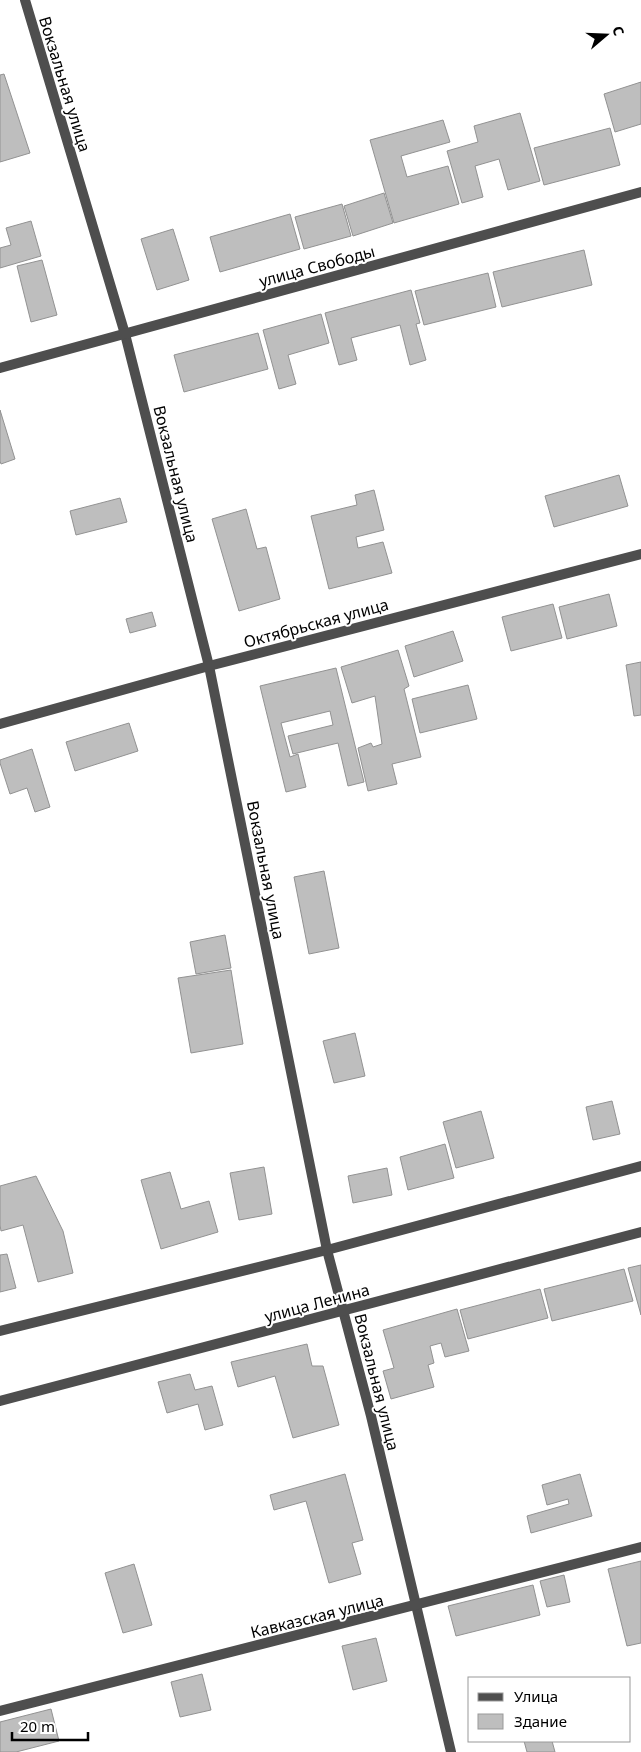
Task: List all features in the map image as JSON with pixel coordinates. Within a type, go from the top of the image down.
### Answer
[{"type":"street","name":"Вокзальная улица","points":[[24,0],[125,334],[209,666],[327,1250],[344,1312],[451,1752]]},
{"type":"street","name":"улица Свободы","points":[[0,368],[641,192]]},
{"type":"street","name":"Октябрьская улица","points":[[0,724],[209,666],[641,554]]},
{"type":"street","points":[[0,1331],[327,1250],[641,1166]]},
{"type":"street","name":"улица Ленина","points":[[0,1401],[344,1312],[641,1232]]},
{"type":"street","name":"Кавказская улица","points":[[0,1712],[641,1547]]},
{"type":"building","points":[[4,74],[30,153],[0,162],[0,75]]},
{"type":"building","points":[[641,82],[641,124],[615,132],[604,94]]},
{"type":"building","points":[[520,113],[540,181],[508,190],[499,159],[475,166],[483,197],[462,203],[447,151],[478,142],[474,126]]},
{"type":"building","points":[[443,120],[450,142],[401,156],[407,177],[448,166],[459,204],[394,223],[370,140]]},
{"type":"building","points":[[610,128],[620,165],[544,185],[534,148]]},
{"type":"building","points":[[384,193],[393,223],[353,236],[344,206]]},
{"type":"building","points":[[342,204],[351,236],[304,249],[295,217]]},
{"type":"building","points":[[290,214],[300,249],[220,272],[210,237]]},
{"type":"building","points":[[31,221],[41,256],[0,268],[0,248],[11,245],[6,228]]},
{"type":"building","points":[[173,229],[189,280],[157,290],[141,239]]},
{"type":"building","points":[[584,250],[592,285],[502,307],[493,272]]},
{"type":"building","points":[[42,260],[57,315],[31,322],[17,266]]},
{"type":"building","points":[[488,273],[496,307],[424,325],[415,291]]},
{"type":"building","points":[[411,290],[420,323],[416,324],[426,360],[410,365],[400,325],[351,338],[357,360],[339,365],[325,313]]},
{"type":"building","points":[[321,314],[329,343],[288,355],[296,384],[279,389],[263,330]]},
{"type":"building","points":[[258,333],[268,369],[184,392],[174,355]]},
{"type":"building","points":[[0,410],[15,459],[1,464],[0,461]]},
{"type":"building","points":[[619,475],[628,506],[554,527],[545,496]]},
{"type":"building","points":[[374,490],[384,530],[356,537],[358,548],[383,542],[392,573],[329,589],[311,516],[357,505],[355,495]]},
{"type":"building","points":[[120,498],[127,522],[76,535],[70,511]]},
{"type":"building","points":[[246,509],[257,549],[266,547],[280,599],[239,611],[212,519]]},
{"type":"building","points":[[609,594],[617,626],[567,639],[559,607]]},
{"type":"building","points":[[553,604],[562,638],[511,651],[502,617]]},
{"type":"building","points":[[152,612],[156,626],[130,633],[126,619]]},
{"type":"building","points":[[453,631],[463,661],[414,677],[405,646]]},
{"type":"building","points":[[398,650],[409,686],[404,689],[421,757],[392,764],[397,784],[368,791],[358,748],[371,743],[373,747],[382,744],[375,696],[352,703],[341,667]]},
{"type":"building","points":[[641,662],[641,715],[634,716],[626,665]]},
{"type":"building","points":[[336,668],[364,782],[348,786],[338,743],[293,754],[288,736],[333,725],[330,711],[281,723],[290,757],[298,754],[306,787],[286,792],[260,686]]},
{"type":"building","points":[[468,685],[477,719],[420,733],[412,699]]},
{"type":"building","points":[[129,723],[138,751],[75,771],[66,742]]},
{"type":"building","points":[[32,749],[50,807],[35,812],[27,788],[10,794],[0,763],[0,760]]},
{"type":"building","points":[[324,871],[339,948],[309,954],[294,877]]},
{"type":"building","points":[[225,935],[231,968],[196,974],[190,942]]},
{"type":"building","points":[[231,970],[243,1044],[191,1053],[178,978]]},
{"type":"building","points":[[355,1033],[365,1076],[334,1083],[323,1041]]},
{"type":"building","points":[[612,1101],[620,1134],[593,1140],[586,1107]]},
{"type":"building","points":[[481,1111],[494,1158],[456,1168],[443,1122]]},
{"type":"building","points":[[445,1144],[454,1178],[408,1190],[400,1157]]},
{"type":"building","points":[[264,1167],[272,1214],[239,1220],[230,1173]]},
{"type":"building","points":[[387,1168],[392,1195],[353,1203],[348,1176]]},
{"type":"building","points":[[170,1172],[181,1209],[209,1201],[218,1232],[161,1249],[141,1180]]},
{"type":"building","points":[[36,1176],[63,1231],[73,1273],[38,1282],[23,1225],[1,1231],[0,1225],[0,1186]]},
{"type":"building","points":[[7,1254],[16,1288],[0,1292],[0,1255]]},
{"type":"building","points":[[641,1265],[641,1315],[628,1268]]},
{"type":"building","points":[[624,1269],[633,1301],[552,1321],[544,1289]]},
{"type":"building","points":[[540,1289],[548,1318],[468,1339],[460,1310]]},
{"type":"building","points":[[457,1309],[469,1351],[445,1357],[441,1343],[430,1346],[434,1363],[428,1365],[434,1387],[391,1399],[383,1371],[394,1368],[383,1330]]},
{"type":"building","points":[[307,1344],[312,1366],[323,1366],[339,1425],[293,1438],[275,1376],[238,1387],[231,1362]]},
{"type":"building","points":[[190,1374],[195,1390],[212,1386],[223,1425],[205,1430],[198,1404],[167,1413],[158,1382]]},
{"type":"building","points":[[345,1474],[363,1540],[352,1543],[361,1574],[329,1583],[306,1501],[274,1510],[270,1495]]},
{"type":"building","points":[[580,1474],[592,1516],[531,1533],[527,1516],[569,1504],[568,1499],[547,1505],[542,1485]]},
{"type":"building","points":[[641,1561],[641,1643],[627,1646],[608,1569]]},
{"type":"building","points":[[134,1564],[152,1625],[123,1633],[105,1573]]},
{"type":"building","points":[[564,1575],[570,1602],[547,1607],[540,1581]]},
{"type":"building","points":[[533,1585],[540,1615],[456,1636],[448,1606]]},
{"type":"building","points":[[376,1638],[387,1681],[353,1690],[342,1646]]},
{"type":"building","points":[[202,1674],[211,1710],[180,1717],[171,1682]]},
{"type":"building","points":[[51,1709],[59,1741],[16,1752],[0,1752],[0,1722]]},
{"type":"building","points":[[524,1742],[552,1742],[555,1752],[527,1752]]}]
